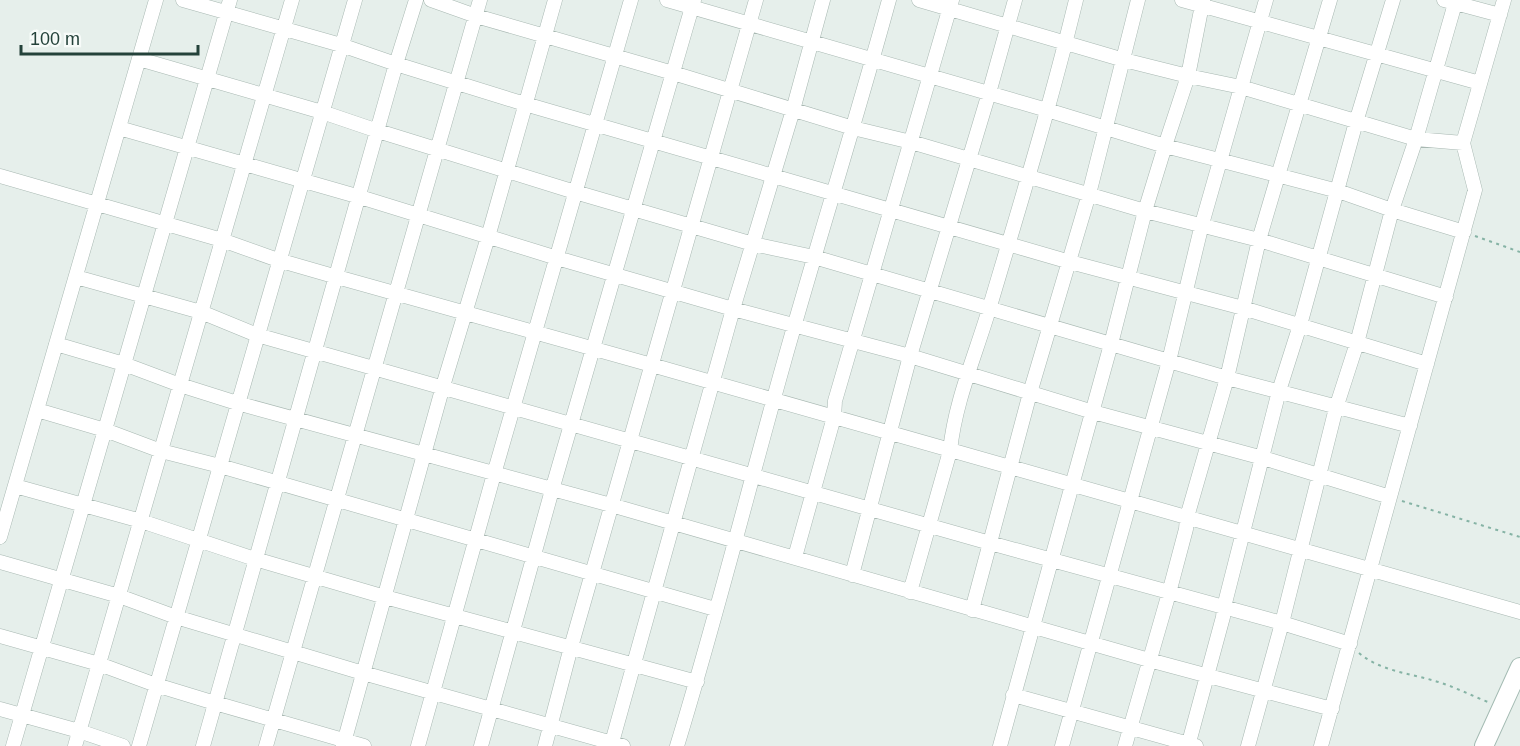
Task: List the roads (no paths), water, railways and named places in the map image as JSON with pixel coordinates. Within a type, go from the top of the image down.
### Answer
[{"type":"main road","points":[[1484,746],[1520,667]]},
{"type":"street","points":[[0,537],[156,0]]},
{"type":"street","points":[[183,0],[228,6],[284,29],[525,104],[1008,242],[1070,262],[1243,308],[1427,364]]},
{"type":"street","points":[[75,746],[292,0]]},
{"type":"street","points":[[139,746],[355,0]]},
{"type":"street","points":[[203,746],[396,64],[417,0]]},
{"type":"street","points":[[431,0],[544,37],[673,73],[853,128],[911,142],[1145,211],[1259,240],[1446,297]]},
{"type":"street","points":[[266,746],[480,0]]},
{"type":"street","points":[[343,743],[555,0]]},
{"type":"street","points":[[418,746],[631,0]]},
{"type":"street","points":[[667,0],[693,4],[812,42],[1165,146],[1338,191],[1464,232]]},
{"type":"street","points":[[545,746],[571,647],[632,441],[756,0]]},
{"type":"street","points":[[0,562],[119,596],[176,617],[363,674],[492,708],[615,745],[634,665],[733,309],[774,176],[823,0]]},
{"type":"street","points":[[677,746],[697,682],[794,325],[889,0]]},
{"type":"street","points":[[919,0],[951,4],[1007,27],[1065,44],[1188,76],[1241,87],[1416,139],[1463,143]]},
{"type":"street","points":[[852,575],[910,356],[970,159],[1015,0]]},
{"type":"street","points":[[910,592],[950,451],[951,434],[1047,110],[1076,0]]},
{"type":"street","points":[[972,610],[1030,393],[1089,194],[1138,0]]},
{"type":"street","points":[[1182,0],[1202,3],[1260,22],[1480,83]]},
{"type":"street","points":[[1062,746],[1169,361],[1202,224],[1266,0]]},
{"type":"street","points":[[1125,746],[1227,378],[1259,240],[1330,0]]},
{"type":"street","points":[[1013,695],[1191,745],[1279,391],[1393,0]]},
{"type":"street","points":[[1322,746],[1475,190],[1463,143],[1504,0]]},
{"type":"street","points":[[1248,746],[1282,623],[1336,408],[1392,210],[1436,70],[1451,1],[1500,15]]},
{"type":"street","points":[[1000,746],[1093,412],[1145,211],[1188,76],[1202,3]]},
{"type":"street","points":[[481,746],[552,490],[693,4]]},
{"type":"street","points":[[795,557],[834,417],[835,401],[951,4]]},
{"type":"street","points":[[13,746],[228,6]]},
{"type":"street","points":[[139,59],[322,112],[437,150],[753,244],[814,257],[1227,378],[1410,426]]},
{"type":"street","points":[[119,128],[360,196],[557,258],[733,309],[910,356],[1093,412],[1263,458],[1390,497]]},
{"type":"street","points":[[0,176],[222,240],[278,260],[337,277],[1520,612]]},
{"type":"street","points":[[76,277],[201,312],[257,335],[1350,644]]},
{"type":"street","points":[[56,344],[124,364],[237,403],[795,557],[1149,660],[1332,709]]},
{"type":"street","points":[[37,410],[105,430],[161,451],[716,609]]},
{"type":"street","points":[[15,486],[141,521],[255,559],[385,597],[697,682]]},
{"type":"street","points":[[0,636],[99,664],[156,685],[343,743],[364,746]]},
{"type":"street","points":[[0,709],[80,731],[123,746]]}]
